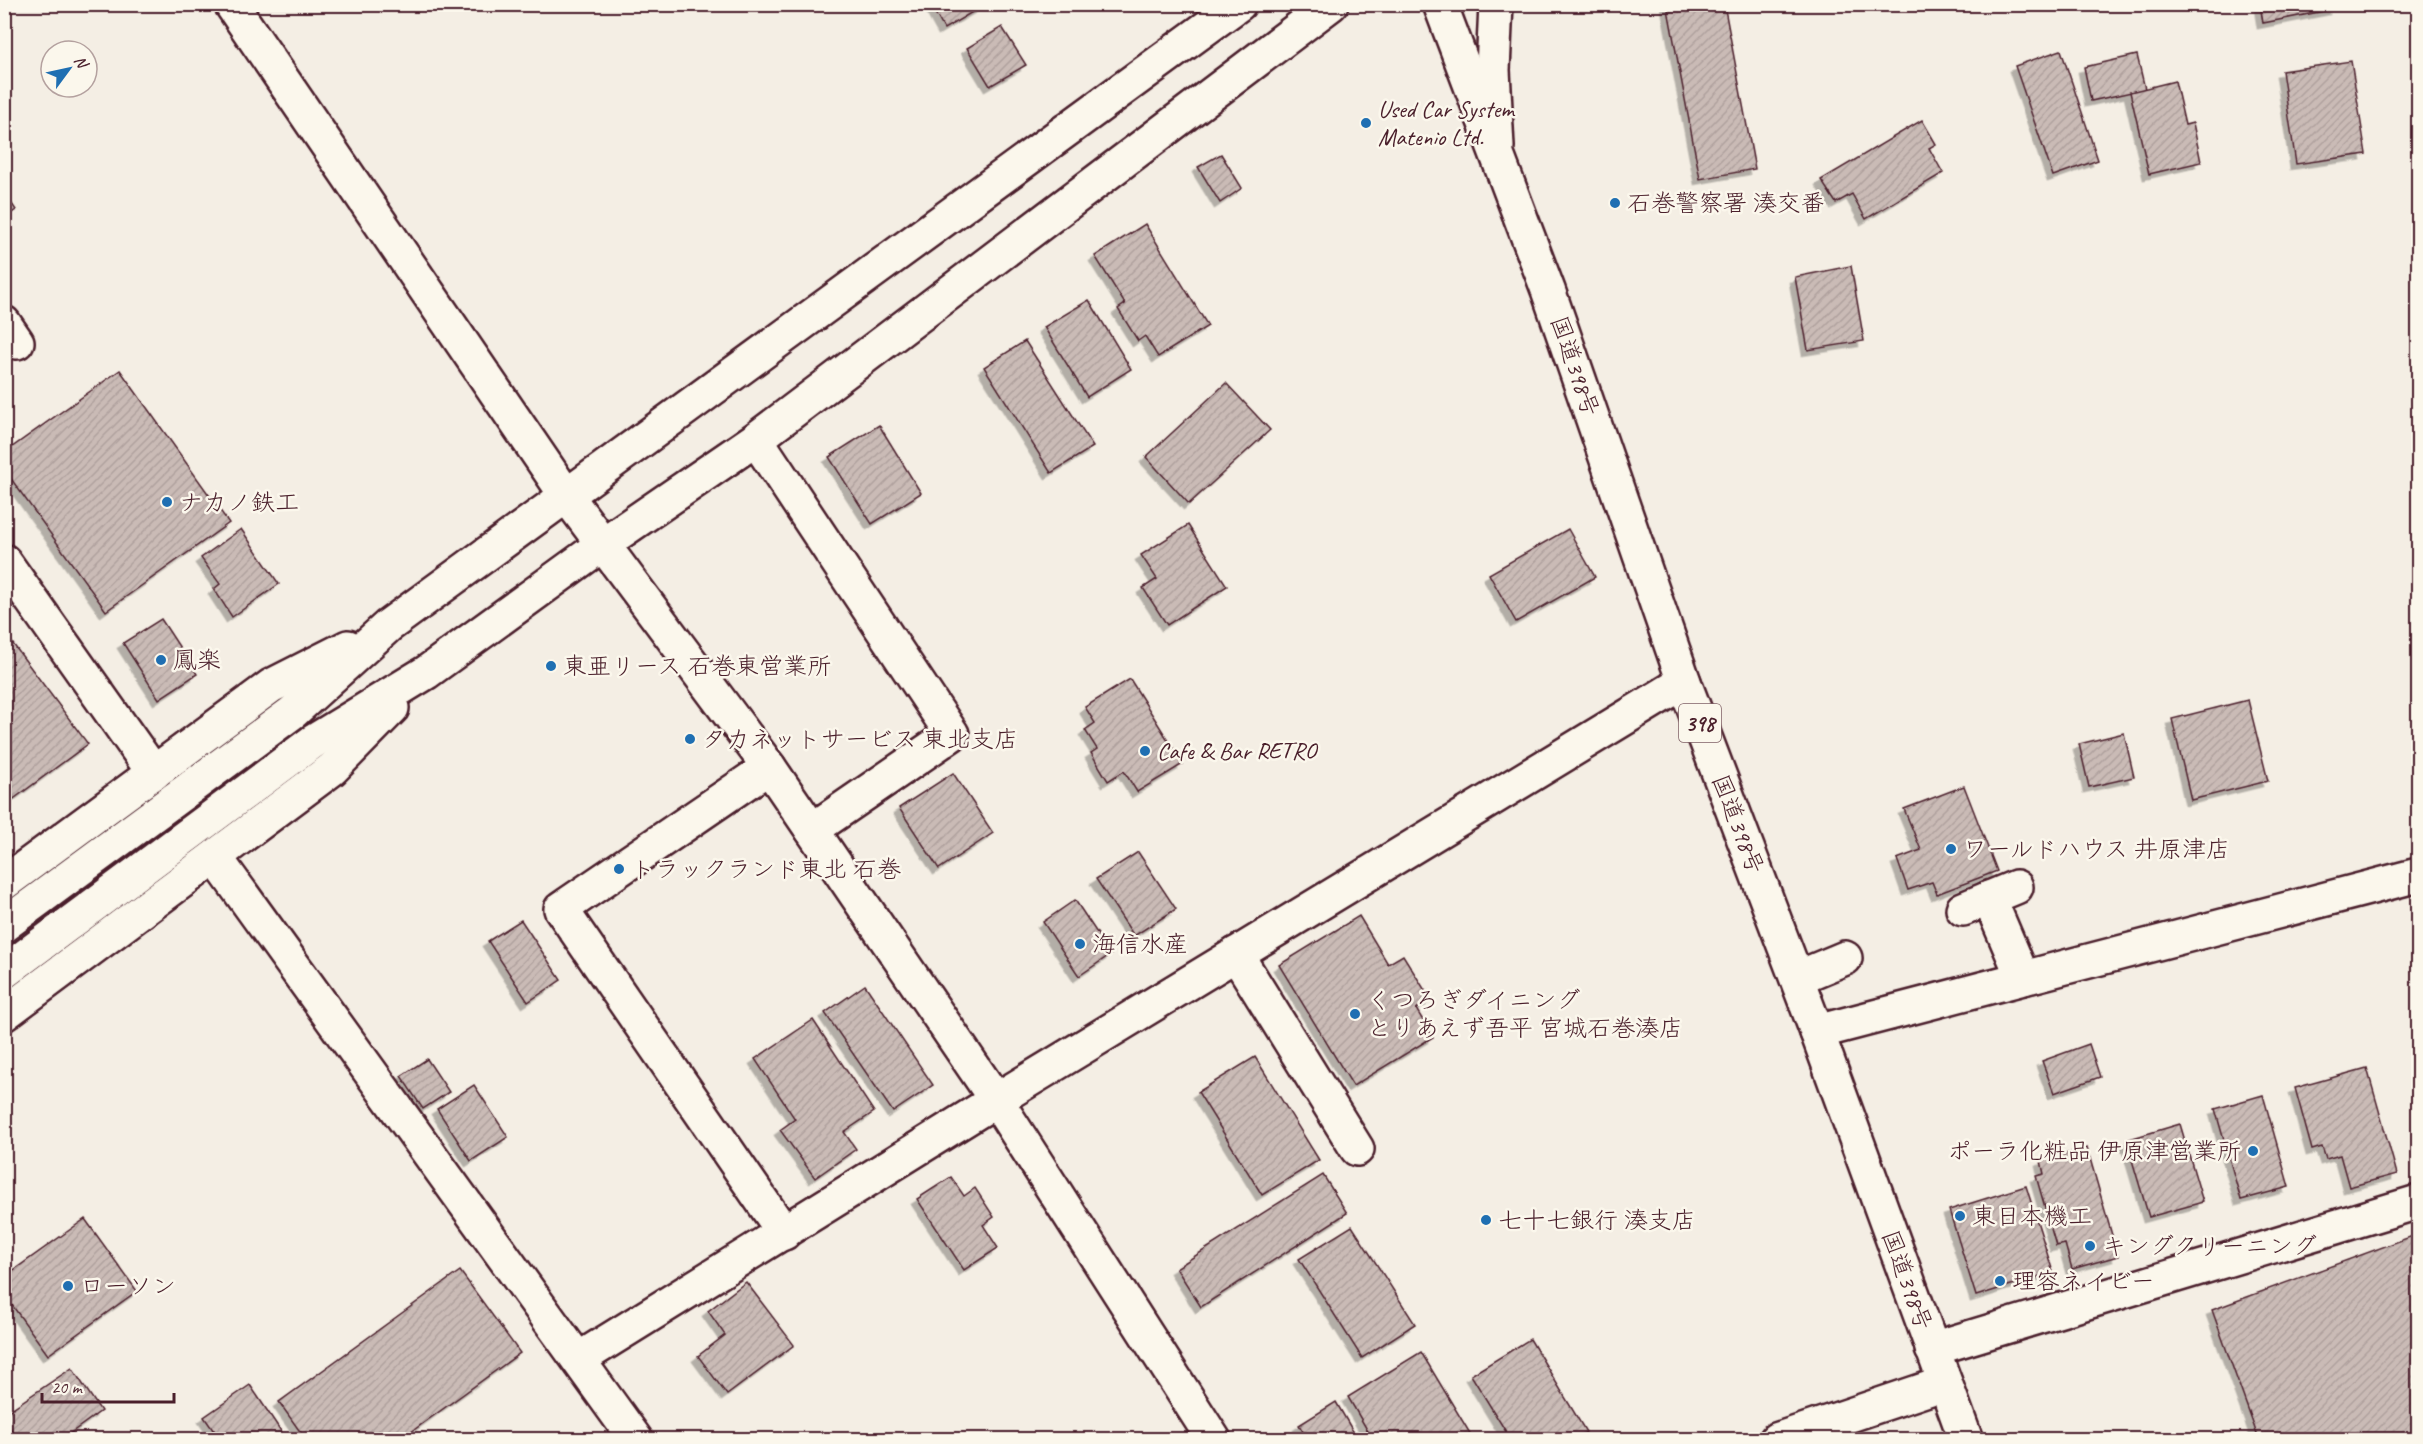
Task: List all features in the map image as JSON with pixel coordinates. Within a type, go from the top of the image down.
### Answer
[{"type":"main road","points":[[231,4],[566,495],[769,767],[996,1100],[1214,1440]]},
{"type":"main road","points":[[4,925],[293,712],[388,626],[566,495],[721,386],[1239,4]]},
{"type":"main road","points":[[4,972],[314,741],[427,672],[603,544],[756,439],[1331,4]]},
{"type":"main road","name":"国道398号","points":[[1440,4],[1548,290],[1684,682],[1797,978],[1966,1440]]},
{"type":"main road","points":[[1496,4],[1493,70],[1497,154]]},
{"type":"main road","points":[[756,439],[952,734],[812,830]]},
{"type":"main road","points":[[4,561],[154,773]]},
{"type":"main road","points":[[4,883],[271,686],[388,626]]},
{"type":"main road","points":[[4,1014],[332,769],[427,672]]},
{"type":"main road","points":[[579,1359],[996,1100],[1684,682]]},
{"type":"main road","points":[[769,767],[561,909],[784,1233]]},
{"type":"main road","points":[[215,857],[636,1440]]},
{"type":"main road","points":[[1817,1032],[2418,875]]},
{"type":"main road","points":[[1989,898],[2023,978]]},
{"type":"main road","points":[[1236,954],[1357,1149]]},
{"type":"main road","points":[[1797,978],[1845,958]]},
{"type":"main road","points":[[1932,1349],[2418,1202]]},
{"type":"main road","points":[[1776,1440],[1945,1383]]},
{"type":"building","points":[[930,4],[986,4],[944,29]]},
{"type":"building","points":[[1667,4],[1724,4],[1755,169],[1700,179]]},
{"type":"building","points":[[2260,4],[2334,4],[2335,9],[2263,23]]},
{"type":"building","points":[[1002,27],[1026,65],[990,86],[967,48]]},
{"type":"building","points":[[2061,50],[2098,160],[2053,176],[2015,66]]},
{"type":"building","points":[[2137,55],[2145,89],[2091,101],[2084,67]]},
{"type":"building","points":[[2351,61],[2366,154],[2296,164],[2282,71]]},
{"type":"building","points":[[2175,81],[2185,125],[2193,123],[2201,162],[2149,174],[2130,92]]},
{"type":"building","points":[[1922,120],[1936,144],[1929,148],[1943,173],[1866,219],[1852,194],[1836,203],[1821,180]]},
{"type":"building","points":[[1221,154],[1242,188],[1220,203],[1198,167]]},
{"type":"building","points":[[4,192],[16,210],[4,218]]},
{"type":"building","points":[[1145,224],[1208,326],[1158,357],[1145,336],[1138,341],[1118,309],[1125,304],[1095,256]]},
{"type":"building","points":[[1851,266],[1864,341],[1808,350],[1795,277]]},
{"type":"building","points":[[1089,300],[1131,369],[1087,397],[1044,327]]},
{"type":"building","points":[[1025,341],[1093,447],[1051,473],[984,367]]},
{"type":"building","points":[[120,370],[229,523],[106,611],[4,469],[4,453]]},
{"type":"building","points":[[1226,383],[1270,430],[1189,504],[1146,457]]},
{"type":"building","points":[[879,425],[921,493],[872,524],[829,457]]},
{"type":"building","points":[[1188,525],[1227,586],[1167,625],[1143,588],[1157,579],[1141,555]]},
{"type":"building","points":[[241,529],[279,584],[232,617],[214,589],[220,584],[201,558]]},
{"type":"building","points":[[1568,529],[1595,577],[1516,622],[1489,574]]},
{"type":"building","points":[[161,619],[197,674],[159,699],[123,643]]},
{"type":"building","points":[[4,632],[88,744],[4,806]]},
{"type":"building","points":[[1130,679],[1183,764],[1137,792],[1124,771],[1108,781],[1091,753],[1097,749],[1085,730],[1095,723],[1085,707]]},
{"type":"building","points":[[2248,700],[2268,781],[2191,800],[2172,719]]},
{"type":"building","points":[[2124,733],[2134,777],[2089,787],[2079,744]]},
{"type":"building","points":[[953,773],[993,833],[939,869],[899,808]]},
{"type":"building","points":[[1964,786],[1997,871],[1937,894],[1932,882],[1908,890],[1897,859],[1921,850],[1904,809]]},
{"type":"building","points":[[1138,852],[1176,909],[1134,936],[1096,879]]},
{"type":"building","points":[[1075,900],[1111,954],[1079,976],[1043,922]]},
{"type":"building","points":[[1359,916],[1388,964],[1403,955],[1431,1000],[1416,1009],[1433,1037],[1353,1086],[1279,965]]},
{"type":"building","points":[[521,920],[561,980],[528,1002],[488,941]]},
{"type":"building","points":[[865,985],[933,1085],[893,1112],[825,1013]]},
{"type":"building","points":[[813,1020],[874,1112],[844,1132],[856,1149],[815,1178],[780,1130],[795,1119],[755,1059]]},
{"type":"building","points":[[2089,1044],[2100,1077],[2054,1093],[2042,1061]]},
{"type":"building","points":[[1255,1057],[1319,1160],[1262,1195],[1198,1092]]},
{"type":"building","points":[[427,1059],[449,1092],[423,1109],[401,1076]]},
{"type":"building","points":[[2367,1068],[2397,1174],[2349,1187],[2340,1155],[2326,1159],[2322,1147],[2312,1150],[2295,1088]]},
{"type":"building","points":[[474,1085],[508,1137],[471,1161],[437,1109]]},
{"type":"building","points":[[2263,1095],[2289,1187],[2241,1200],[2215,1109]]},
{"type":"building","points":[[2180,1124],[2203,1202],[2149,1217],[2126,1140]]},
{"type":"building","points":[[2087,1148],[2118,1256],[2072,1269],[2065,1244],[2056,1246],[2036,1176],[2044,1174],[2041,1161]]},
{"type":"building","points":[[1323,1175],[1347,1213],[1201,1307],[1176,1268]]},
{"type":"building","points":[[951,1177],[964,1196],[975,1188],[994,1217],[983,1225],[998,1248],[964,1270],[917,1199]]},
{"type":"building","points":[[2026,1186],[2053,1272],[1976,1296],[1949,1210]]},
{"type":"building","points":[[85,1219],[137,1291],[48,1355],[4,1294],[4,1277]]},
{"type":"building","points":[[1352,1226],[1415,1324],[1362,1358],[1299,1259]]},
{"type":"building","points":[[2418,1234],[2418,1440],[2259,1440],[2212,1310]]},
{"type":"building","points":[[460,1271],[520,1353],[400,1440],[306,1440],[279,1402]]},
{"type":"building","points":[[746,1282],[794,1345],[727,1395],[698,1356],[725,1335],[708,1311]]},
{"type":"building","points":[[1530,1339],[1586,1432],[1575,1440],[1511,1440],[1471,1375]]},
{"type":"building","points":[[1421,1352],[1474,1440],[1373,1440],[1348,1397]]},
{"type":"building","points":[[72,1368],[101,1411],[61,1440],[18,1440],[4,1419],[4,1414]]},
{"type":"building","points":[[250,1385],[287,1440],[220,1440],[204,1417]]},
{"type":"building","points":[[1336,1402],[1358,1440],[1308,1440],[1299,1425]]},
{"type":"building","points":[[214,1430],[220,1440],[199,1440]]},
{"type":"place","name":"Used Car System Matenio Ltd.","points":[[1366,123]]},
{"type":"place","name":"石巻警察署 湊交番","points":[[1615,203]]},
{"type":"place","name":"ナカノ鉄工","points":[[167,502]]},
{"type":"place","name":"鳳楽","points":[[161,660]]},
{"type":"place","name":"東亜リース 石巻東営業所","points":[[551,666]]},
{"type":"place","name":"タカネットサービス 東北支店","points":[[690,739]]},
{"type":"place","name":"Cafe & Bar RETRO","points":[[1145,751]]},
{"type":"place","name":"ワールドハウス 井原津店","points":[[1951,849]]},
{"type":"place","name":"トラックランド東北 石巻","points":[[619,869]]},
{"type":"place","name":"海信水産","points":[[1080,944]]},
{"type":"place","name":"くつろぎダイニング とりあえず吾平 宮城石巻湊店","points":[[1355,1014]]},
{"type":"place","name":"ポーラ化粧品 伊原津営業所","points":[[2253,1151]]},
{"type":"place","name":"東日本機工","points":[[1960,1216]]},
{"type":"place","name":"七十七銀行 湊支店","points":[[1486,1220]]},
{"type":"place","name":"キングクリーニング","points":[[2090,1246]]},
{"type":"place","name":"理容ネイビー","points":[[2000,1281]]},
{"type":"place","name":"ローソン","points":[[68,1286]]}]
